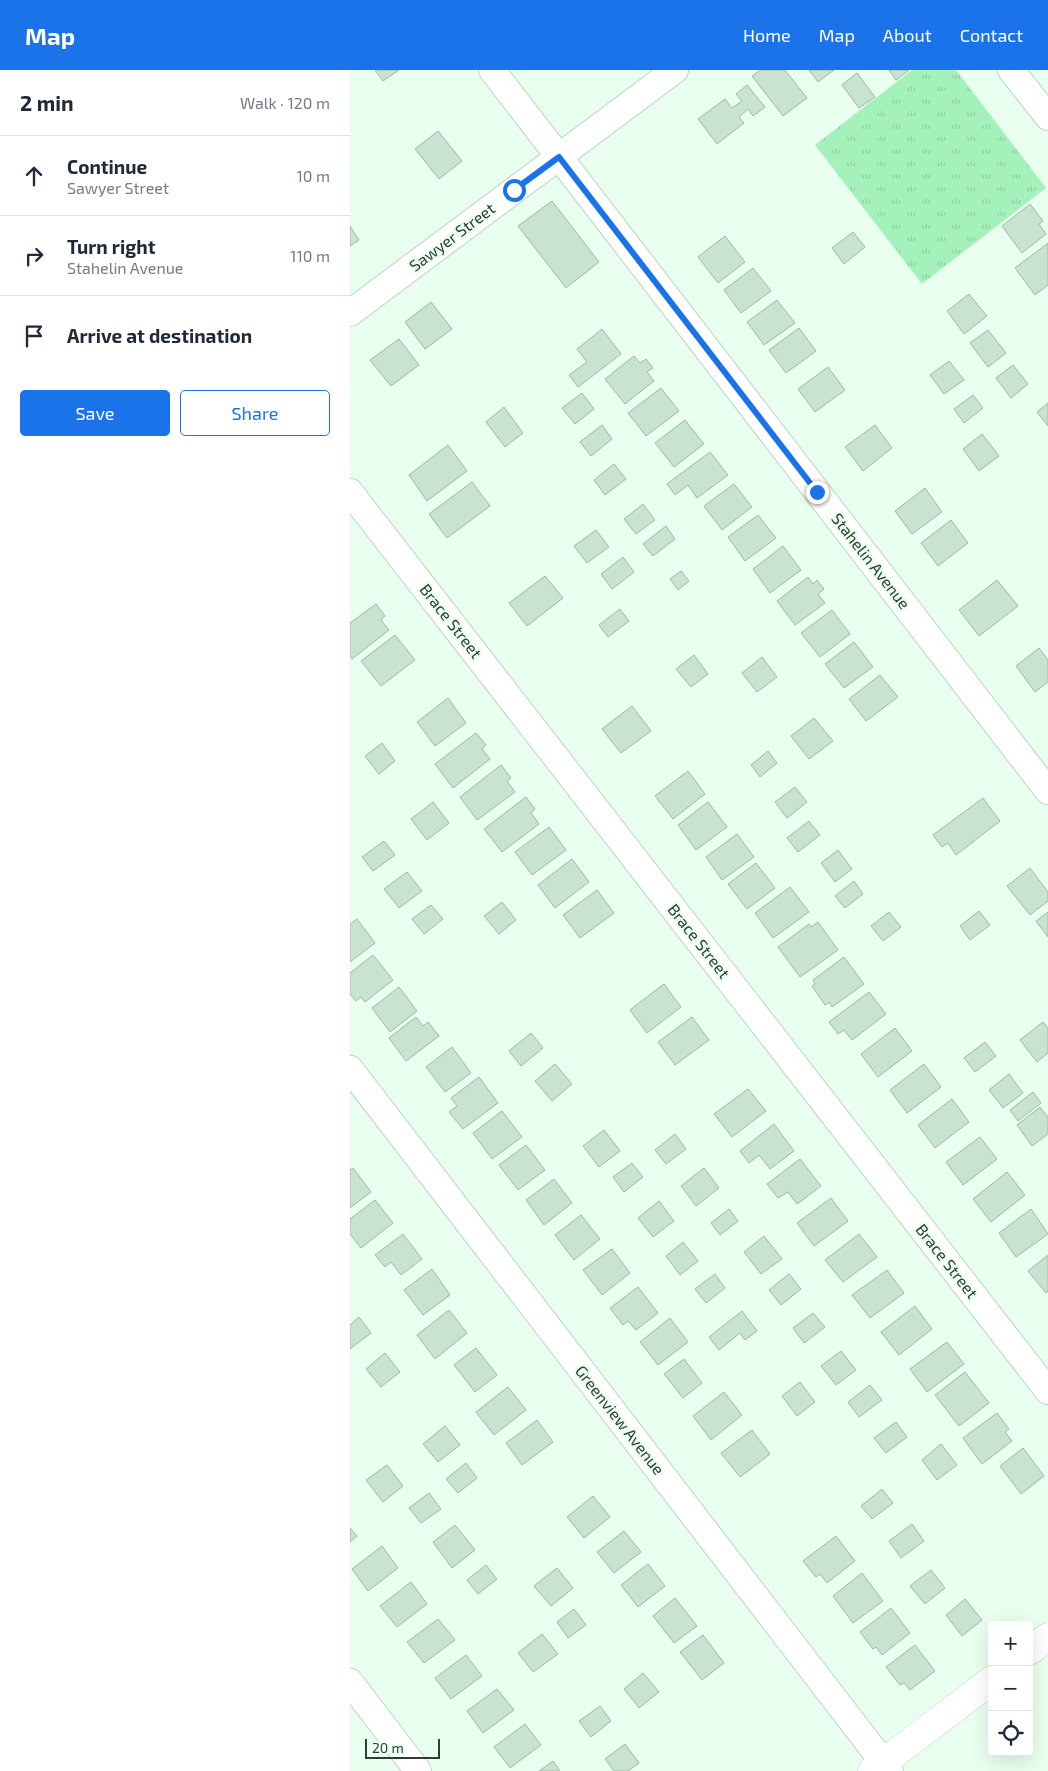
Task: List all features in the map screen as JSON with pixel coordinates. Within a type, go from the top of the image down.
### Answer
[{"type":"street","name":"Stahelin Avenue","points":[[492,70],[1048,791]]},
{"type":"street","name":"Sawyer Street","points":[[350,313],[675,70]]},
{"type":"street","points":[[1011,70],[1048,117]]},
{"type":"street","name":"Brace Street","points":[[350,492],[1048,1391]]},
{"type":"street","name":"Greenview Avenue","points":[[350,1069],[882,1768]]},
{"type":"street","points":[[1033,1648],[1048,1637]]},
{"type":"street","points":[[350,1682],[418,1771]]},
{"type":"street","points":[[882,1768],[988,1683]]},
{"type":"green space","points":[[912,70],[956,70],[1046,188],[922,284],[815,145]]},
{"type":"building","points":[[375,70],[399,70],[383,81]]},
{"type":"building","points":[[760,70],[785,70],[807,98],[783,116],[752,76]]},
{"type":"building","points":[[809,70],[834,70],[818,82]]},
{"type":"building","points":[[889,70],[909,70],[896,80]]},
{"type":"building","points":[[857,73],[875,97],[859,108],[842,85]]},
{"type":"building","points":[[747,85],[765,107],[753,116],[748,109],[739,117],[744,123],[717,144],[698,119],[725,99],[732,108],[742,101],[736,94]]},
{"type":"building","points":[[438,131],[462,161],[439,179],[415,149]]},
{"type":"building","points":[[552,201],[599,262],[566,288],[518,226]]},
{"type":"building","points":[[1030,204],[1043,221],[1039,224],[1046,234],[1022,253],[1002,226]]},
{"type":"building","points":[[350,226],[359,240],[350,246]]},
{"type":"building","points":[[853,232],[865,247],[844,264],[832,248]]},
{"type":"building","points":[[725,236],[745,262],[718,283],[698,257]]},
{"type":"building","points":[[1048,243],[1048,285],[1035,295],[1015,268]]},
{"type":"building","points":[[753,268],[771,291],[741,313],[724,290]]},
{"type":"building","points":[[969,294],[987,316],[964,334],[947,311]]},
{"type":"building","points":[[777,300],[795,323],[764,345],[747,322]]},
{"type":"building","points":[[431,302],[452,329],[425,349],[405,322]]},
{"type":"building","points":[[799,328],[816,351],[786,373],[769,350]]},
{"type":"building","points":[[602,329],[621,354],[578,387],[569,375],[587,362],[577,349]]},
{"type":"building","points":[[988,330],[1006,353],[988,367],[970,343]]},
{"type":"building","points":[[399,339],[419,365],[391,386],[370,360]]},
{"type":"building","points":[[634,356],[640,363],[646,359],[653,368],[647,372],[654,381],[625,404],[605,379]]},
{"type":"building","points":[[949,361],[964,380],[944,394],[930,375]]},
{"type":"building","points":[[1013,365],[1028,384],[1011,398],[996,378]]},
{"type":"building","points":[[828,367],[845,390],[815,412],[798,389]]},
{"type":"building","points":[[661,388],[679,411],[646,436],[628,413]]},
{"type":"building","points":[[582,393],[594,409],[575,424],[562,408]]},
{"type":"building","points":[[973,395],[983,408],[964,423],[954,409]]},
{"type":"building","points":[[1048,403],[1048,426],[1037,412]]},
{"type":"building","points":[[504,407],[523,433],[505,447],[486,422]]},
{"type":"building","points":[[685,420],[704,444],[674,467],[655,443]]},
{"type":"building","points":[[602,425],[612,439],[591,456],[580,442]]},
{"type":"building","points":[[875,425],[892,448],[863,471],[845,447]]},
{"type":"building","points":[[982,434],[999,456],[979,471],[963,449]]},
{"type":"building","points":[[448,445],[467,471],[427,501],[409,475]]},
{"type":"building","points":[[710,452],[728,475],[697,498],[688,485],[675,495],[667,484]]},
{"type":"building","points":[[614,464],[626,479],[605,495],[594,480]]},
{"type":"building","points":[[472,482],[490,506],[447,538],[429,514]]},
{"type":"building","points":[[734,484],[752,507],[722,530],[704,506]]},
{"type":"building","points":[[925,488],[942,512],[912,534],[895,511]]},
{"type":"building","points":[[643,504],[655,520],[636,534],[624,519]]},
{"type":"building","points":[[758,515],[776,538],[745,561],[728,537]]},
{"type":"building","points":[[951,520],[968,543],[938,566],[921,543]]},
{"type":"building","points":[[666,526],[675,539],[653,556],[643,544]]},
{"type":"building","points":[[596,530],[609,547],[587,563],[574,546]]},
{"type":"building","points":[[783,546],[801,570],[770,593],[753,569]]},
{"type":"building","points":[[623,557],[634,572],[612,589],[601,574]]},
{"type":"building","points":[[681,571],[689,581],[678,590],[670,579]]},
{"type":"building","points":[[545,576],[563,598],[527,626],[509,603]]},
{"type":"building","points":[[808,577],[813,584],[817,580],[824,589],[818,594],[825,603],[795,625],[777,601]]},
{"type":"building","points":[[997,580],[1018,606],[979,636],[959,610]]},
{"type":"building","points":[[376,604],[385,616],[381,620],[389,630],[352,659],[350,656],[350,623]]},
{"type":"building","points":[[620,609],[629,621],[608,637],[599,625]]},
{"type":"building","points":[[832,610],[850,634],[820,657],[801,633]]},
{"type":"building","points":[[395,635],[415,660],[381,686],[361,661]]},
{"type":"building","points":[[854,642],[873,667],[844,688],[825,664]]},
{"type":"building","points":[[1039,648],[1048,660],[1048,682],[1035,692],[1016,666]]},
{"type":"building","points":[[694,655],[708,674],[691,687],[676,669]]},
{"type":"building","points":[[762,657],[777,677],[757,692],[742,673]]},
{"type":"building","points":[[880,675],[898,697],[866,721],[849,699]]},
{"type":"building","points":[[448,698],[466,723],[435,746],[417,722]]},
{"type":"building","points":[[632,706],[651,731],[621,753],[602,729]]},
{"type":"building","points":[[814,718],[833,741],[809,759],[791,736]]},
{"type":"building","points":[[476,733],[486,745],[482,749],[490,759],[453,788],[435,764]]},
{"type":"building","points":[[382,743],[395,761],[379,774],[365,756]]},
{"type":"building","points":[[768,751],[777,763],[760,777],[751,765]]},
{"type":"building","points":[[501,765],[511,778],[507,781],[515,792],[477,820],[460,797]]},
{"type":"building","points":[[688,771],[705,794],[673,819],[655,796]]},
{"type":"building","points":[[795,787],[807,802],[787,818],[775,802]]},
{"type":"building","points":[[526,797],[535,809],[531,813],[539,824],[502,852],[484,829]]},
{"type":"building","points":[[983,798],[1000,821],[956,855],[948,843],[942,847],[933,835]]},
{"type":"building","points":[[433,802],[449,823],[427,840],[411,819]]},
{"type":"building","points":[[708,802],[727,827],[696,850],[678,825]]},
{"type":"building","points":[[809,821],[820,835],[798,852],[787,838]]},
{"type":"building","points":[[549,827],[566,850],[532,875],[515,852]]},
{"type":"building","points":[[737,834],[754,857],[722,880],[706,857]]},
{"type":"building","points":[[384,841],[395,855],[373,871],[362,857]]},
{"type":"building","points":[[838,850],[852,869],[835,882],[821,863]]},
{"type":"building","points":[[572,859],[589,882],[555,908],[538,885]]},
{"type":"building","points":[[756,863],[775,888],[747,909],[728,884]]},
{"type":"building","points":[[1030,868],[1048,892],[1048,901],[1030,915],[1007,886]]},
{"type":"building","points":[[407,872],[422,891],[399,908],[384,889]]},
{"type":"building","points":[[854,881],[863,894],[845,908],[835,896]]},
{"type":"building","points":[[790,887],[809,912],[773,938],[755,913]]},
{"type":"building","points":[[597,890],[614,913],[580,938],[563,915]]},
{"type":"building","points":[[502,902],[516,920],[499,934],[484,916]]},
{"type":"building","points":[[431,905],[443,919],[424,934],[412,919]]},
{"type":"building","points":[[979,911],[990,925],[970,940],[960,926]]},
{"type":"building","points":[[889,912],[901,927],[883,941],[871,926]]},
{"type":"building","points":[[1048,912],[1048,937],[1036,921]]},
{"type":"building","points":[[357,919],[375,943],[350,962],[350,924]]},
{"type":"building","points":[[818,922],[838,950],[800,977],[778,947],[809,924],[811,927]]},
{"type":"building","points":[[373,955],[393,980],[365,1002],[361,997],[356,1001],[350,994],[350,973]]},
{"type":"building","points":[[844,957],[864,984],[832,1007],[829,1002],[825,1005],[812,986],[815,984],[813,980]]},
{"type":"building","points":[[664,984],[681,1007],[647,1033],[630,1010]]},
{"type":"building","points":[[399,987],[417,1011],[390,1032],[372,1008]]},
{"type":"building","points":[[869,992],[886,1014],[852,1040],[844,1030],[838,1034],[829,1022]]},
{"type":"building","points":[[416,1017],[423,1026],[428,1022],[439,1036],[406,1061],[389,1038]]},
{"type":"building","points":[[692,1017],[709,1040],[675,1065],[658,1042]]},
{"type":"building","points":[[1043,1022],[1048,1028],[1048,1053],[1037,1062],[1020,1040]]},
{"type":"building","points":[[895,1028],[912,1051],[878,1077],[861,1054]]},
{"type":"building","points":[[531,1033],[543,1048],[521,1066],[509,1051]]},
{"type":"building","points":[[985,1042],[996,1056],[975,1072],[964,1058]]},
{"type":"building","points":[[452,1047],[471,1073],[445,1092],[426,1067]]},
{"type":"building","points":[[555,1064],[572,1084],[552,1101],[535,1081]]},
{"type":"building","points":[[924,1064],[941,1087],[907,1113],[890,1090]]},
{"type":"building","points":[[1009,1074],[1023,1093],[1003,1108],[989,1090]]},
{"type":"building","points":[[479,1077],[498,1103],[463,1129],[449,1112],[457,1106],[451,1098]]},
{"type":"building","points":[[748,1089],[766,1111],[732,1137],[714,1114]]},
{"type":"building","points":[[1033,1092],[1041,1103],[1018,1121],[1010,1110]]},
{"type":"building","points":[[952,1099],[969,1122],[935,1148],[918,1125]]},
{"type":"building","points":[[1040,1107],[1048,1117],[1048,1134],[1032,1146],[1017,1125]]},
{"type":"building","points":[[502,1111],[522,1137],[492,1159],[473,1133]]},
{"type":"building","points":[[774,1124],[794,1151],[770,1169],[759,1155],[749,1163],[740,1151]]},
{"type":"building","points":[[604,1130],[620,1151],[599,1167],[583,1146]]},
{"type":"building","points":[[675,1134],[686,1149],[666,1164],[655,1150]]},
{"type":"building","points":[[980,1137],[997,1159],[963,1185],[946,1162]]},
{"type":"building","points":[[526,1145],[545,1170],[518,1190],[499,1165]]},
{"type":"building","points":[[800,1159],[821,1186],[797,1204],[788,1192],[778,1198],[767,1184]]},
{"type":"building","points":[[632,1163],[643,1177],[624,1192],[613,1177]]},
{"type":"building","points":[[353,1168],[371,1192],[350,1208],[350,1170]]},
{"type":"building","points":[[704,1168],[719,1188],[696,1206],[681,1186]]},
{"type":"building","points":[[1007,1172],[1025,1195],[991,1222],[973,1199]]},
{"type":"building","points":[[554,1179],[572,1203],[544,1225],[526,1200]]},
{"type":"building","points":[[831,1198],[848,1221],[814,1246],[797,1223]]},
{"type":"building","points":[[375,1200],[393,1223],[361,1248],[350,1234],[350,1219]]},
{"type":"building","points":[[659,1201],[674,1221],[653,1237],[638,1218]]},
{"type":"building","points":[[729,1209],[738,1221],[720,1235],[711,1223]]},
{"type":"building","points":[[1031,1209],[1048,1234],[1016,1257],[999,1233]]},
{"type":"building","points":[[581,1215],[600,1239],[574,1260],[555,1235]]},
{"type":"building","points":[[403,1234],[422,1259],[401,1275],[391,1262],[385,1267],[375,1255]]},
{"type":"building","points":[[859,1234],[877,1257],[843,1282],[825,1260]]},
{"type":"building","points":[[764,1236],[782,1259],[761,1274],[744,1252]]},
{"type":"building","points":[[683,1242],[698,1261],[680,1275],[666,1256]]},
{"type":"building","points":[[612,1249],[630,1273],[602,1295],[583,1270]]},
{"type":"building","points":[[1048,1255],[1048,1291],[1046,1293],[1028,1271]]},
{"type":"building","points":[[432,1269],[450,1295],[423,1315],[404,1290]]},
{"type":"building","points":[[887,1270],[904,1293],[870,1318],[852,1295]]},
{"type":"building","points":[[715,1274],[725,1288],[706,1303],[695,1289]]},
{"type":"building","points":[[789,1274],[801,1289],[781,1305],[769,1290]]},
{"type":"building","points":[[638,1287],[658,1313],[636,1330],[628,1321],[623,1325],[610,1308]]},
{"type":"building","points":[[915,1306],[932,1329],[899,1355],[881,1332]]},
{"type":"building","points":[[449,1310],[467,1333],[435,1359],[417,1335]]},
{"type":"building","points":[[742,1311],[757,1331],[745,1340],[740,1333],[719,1350],[709,1337]]},
{"type":"building","points":[[813,1313],[825,1327],[804,1343],[793,1328]]},
{"type":"building","points":[[359,1317],[371,1333],[350,1349],[350,1325]]},
{"type":"building","points":[[670,1318],[688,1342],[658,1365],[640,1342]]},
{"type":"building","points":[[947,1342],[964,1364],[927,1392],[910,1369]]},
{"type":"building","points":[[476,1348],[497,1375],[475,1392],[454,1365]]},
{"type":"building","points":[[841,1351],[856,1370],[836,1385],[821,1366]]},
{"type":"building","points":[[385,1353],[400,1372],[381,1387],[366,1369]]},
{"type":"building","points":[[684,1359],[702,1383],[683,1398],[664,1374]]},
{"type":"building","points":[[965,1372],[989,1403],[959,1426],[935,1395]]},
{"type":"building","points":[[800,1382],[815,1402],[797,1416],[782,1396]]},
{"type":"building","points":[[870,1385],[882,1400],[859,1417],[848,1402]]},
{"type":"building","points":[[508,1387],[526,1410],[494,1435],[476,1412]]},
{"type":"building","points":[[724,1392],[742,1415],[711,1440],[693,1416]]},
{"type":"building","points":[[997,1413],[1009,1429],[1005,1432],[1012,1441],[982,1464],[963,1438]]},
{"type":"building","points":[[537,1420],[553,1442],[522,1465],[506,1443]]},
{"type":"building","points":[[896,1422],[907,1437],[886,1453],[874,1438]]},
{"type":"building","points":[[445,1426],[460,1445],[438,1462],[423,1444]]},
{"type":"building","points":[[752,1430],[770,1454],[740,1477],[721,1453]]},
{"type":"building","points":[[941,1444],[957,1465],[937,1480],[922,1460]]},
{"type":"building","points":[[1023,1448],[1044,1476],[1021,1494],[1000,1466]]},
{"type":"building","points":[[466,1463],[477,1478],[458,1493],[446,1479]]},
{"type":"building","points":[[387,1465],[403,1486],[383,1502],[366,1480]]},
{"type":"building","points":[[882,1489],[893,1503],[872,1519],[861,1506]]},
{"type":"building","points":[[429,1493],[441,1509],[421,1523],[409,1508]]},
{"type":"building","points":[[593,1496],[610,1517],[584,1538],[567,1517]]},
{"type":"building","points":[[912,1524],[924,1541],[901,1558],[889,1541]]},
{"type":"building","points":[[455,1525],[475,1550],[452,1568],[433,1542]]},
{"type":"building","points":[[350,1528],[357,1536],[350,1542]]},
{"type":"building","points":[[624,1531],[641,1552],[614,1573],[597,1552]]},
{"type":"building","points":[[836,1536],[855,1561],[827,1583],[820,1574],[816,1577],[803,1561]]},
{"type":"building","points":[[382,1546],[398,1568],[368,1591],[352,1569]]},
{"type":"building","points":[[648,1564],[665,1586],[638,1607],[621,1585]]},
{"type":"building","points":[[486,1565],[497,1579],[478,1594],[467,1580]]},
{"type":"building","points":[[557,1568],[573,1588],[551,1606],[534,1586]]},
{"type":"building","points":[[931,1570],[945,1588],[925,1604],[910,1586]]},
{"type":"building","points":[[862,1573],[883,1601],[853,1623],[833,1596]]},
{"type":"building","points":[[411,1582],[427,1604],[397,1627],[380,1606]]},
{"type":"building","points":[[675,1598],[697,1626],[674,1643],[653,1616]]},
{"type":"building","points":[[965,1599],[982,1620],[962,1636],[946,1615]]},
{"type":"building","points":[[891,1608],[910,1633],[882,1655],[876,1647],[873,1649],[860,1632]]},
{"type":"building","points":[[574,1609],[586,1625],[568,1638],[557,1622]]},
{"type":"building","points":[[438,1619],[455,1640],[424,1663],[407,1642]]},
{"type":"building","points":[[542,1634],[558,1654],[533,1672],[518,1653]]},
{"type":"building","points":[[703,1635],[724,1663],[702,1680],[680,1652]]},
{"type":"building","points":[[915,1645],[935,1671],[910,1690],[904,1683],[900,1685],[886,1667]]},
{"type":"building","points":[[466,1655],[482,1676],[451,1699],[435,1678]]},
{"type":"building","points":[[643,1673],[659,1692],[639,1708],[624,1689]]},
{"type":"building","points":[[497,1689],[514,1710],[483,1733],[467,1711]]},
{"type":"building","points":[[600,1706],[611,1721],[591,1737],[579,1721]]},
{"type":"building","points":[[525,1724],[541,1745],[510,1768],[494,1747]]},
{"type":"building","points":[[625,1744],[639,1763],[628,1771],[614,1771],[605,1759]]},
{"type":"building","points":[[553,1761],[560,1771],[539,1771]]},
{"type":"route","points":[[514,190],[559,157],[817,492]]}]
